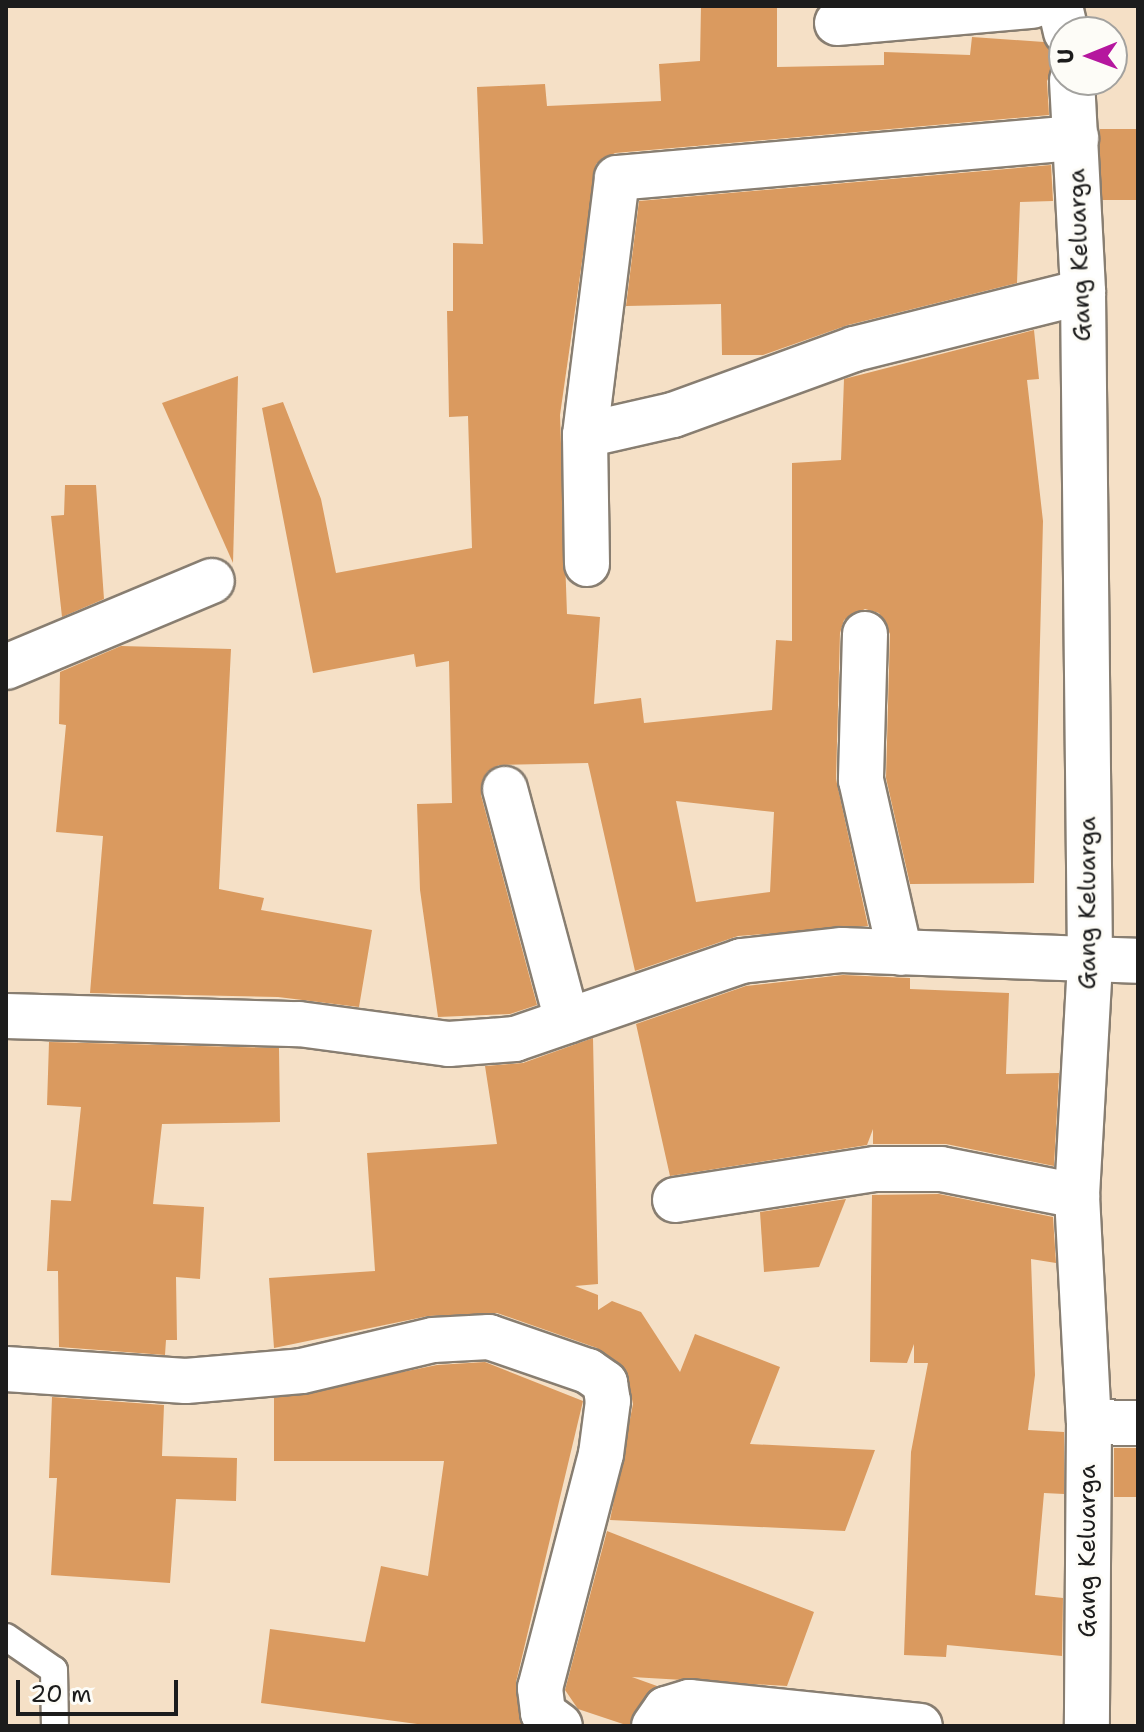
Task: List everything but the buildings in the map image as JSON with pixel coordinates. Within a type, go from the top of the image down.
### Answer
[{"type":"street","points":[[837,23],[1032,6]]},
{"type":"street","name":"Gang Keluarga","points":[[1073,96],[1083,292],[1090,963],[1077,1196],[1089,1422],[1087,1726]]},
{"type":"street","points":[[587,564],[585,435],[617,178],[1076,138]]},
{"type":"street","points":[[585,435],[673,415],[854,349],[1083,292]]},
{"type":"street","points":[[6,667],[212,581]]},
{"type":"street","points":[[865,634],[861,780],[900,953]]},
{"type":"street","points":[[505,789],[567,1021]]},
{"type":"street","points":[[6,1016],[299,1024],[449,1044],[515,1039],[741,961],[842,950],[1090,963],[1138,961]]},
{"type":"street","points":[[675,1200],[875,1169],[941,1169],[1077,1196]]},
{"type":"street","points":[[6,1369],[186,1381],[302,1371],[433,1340],[489,1337],[588,1371],[605,1383],[608,1401],[601,1454],[540,1688],[543,1713],[560,1726]]},
{"type":"street","points":[[1089,1422],[1138,1423]]},
{"type":"street","points":[[654,1726],[666,1709],[689,1702],[920,1726]]},
{"type":"lane","points":[[6,1637],[54,1670],[55,1726]]}]
